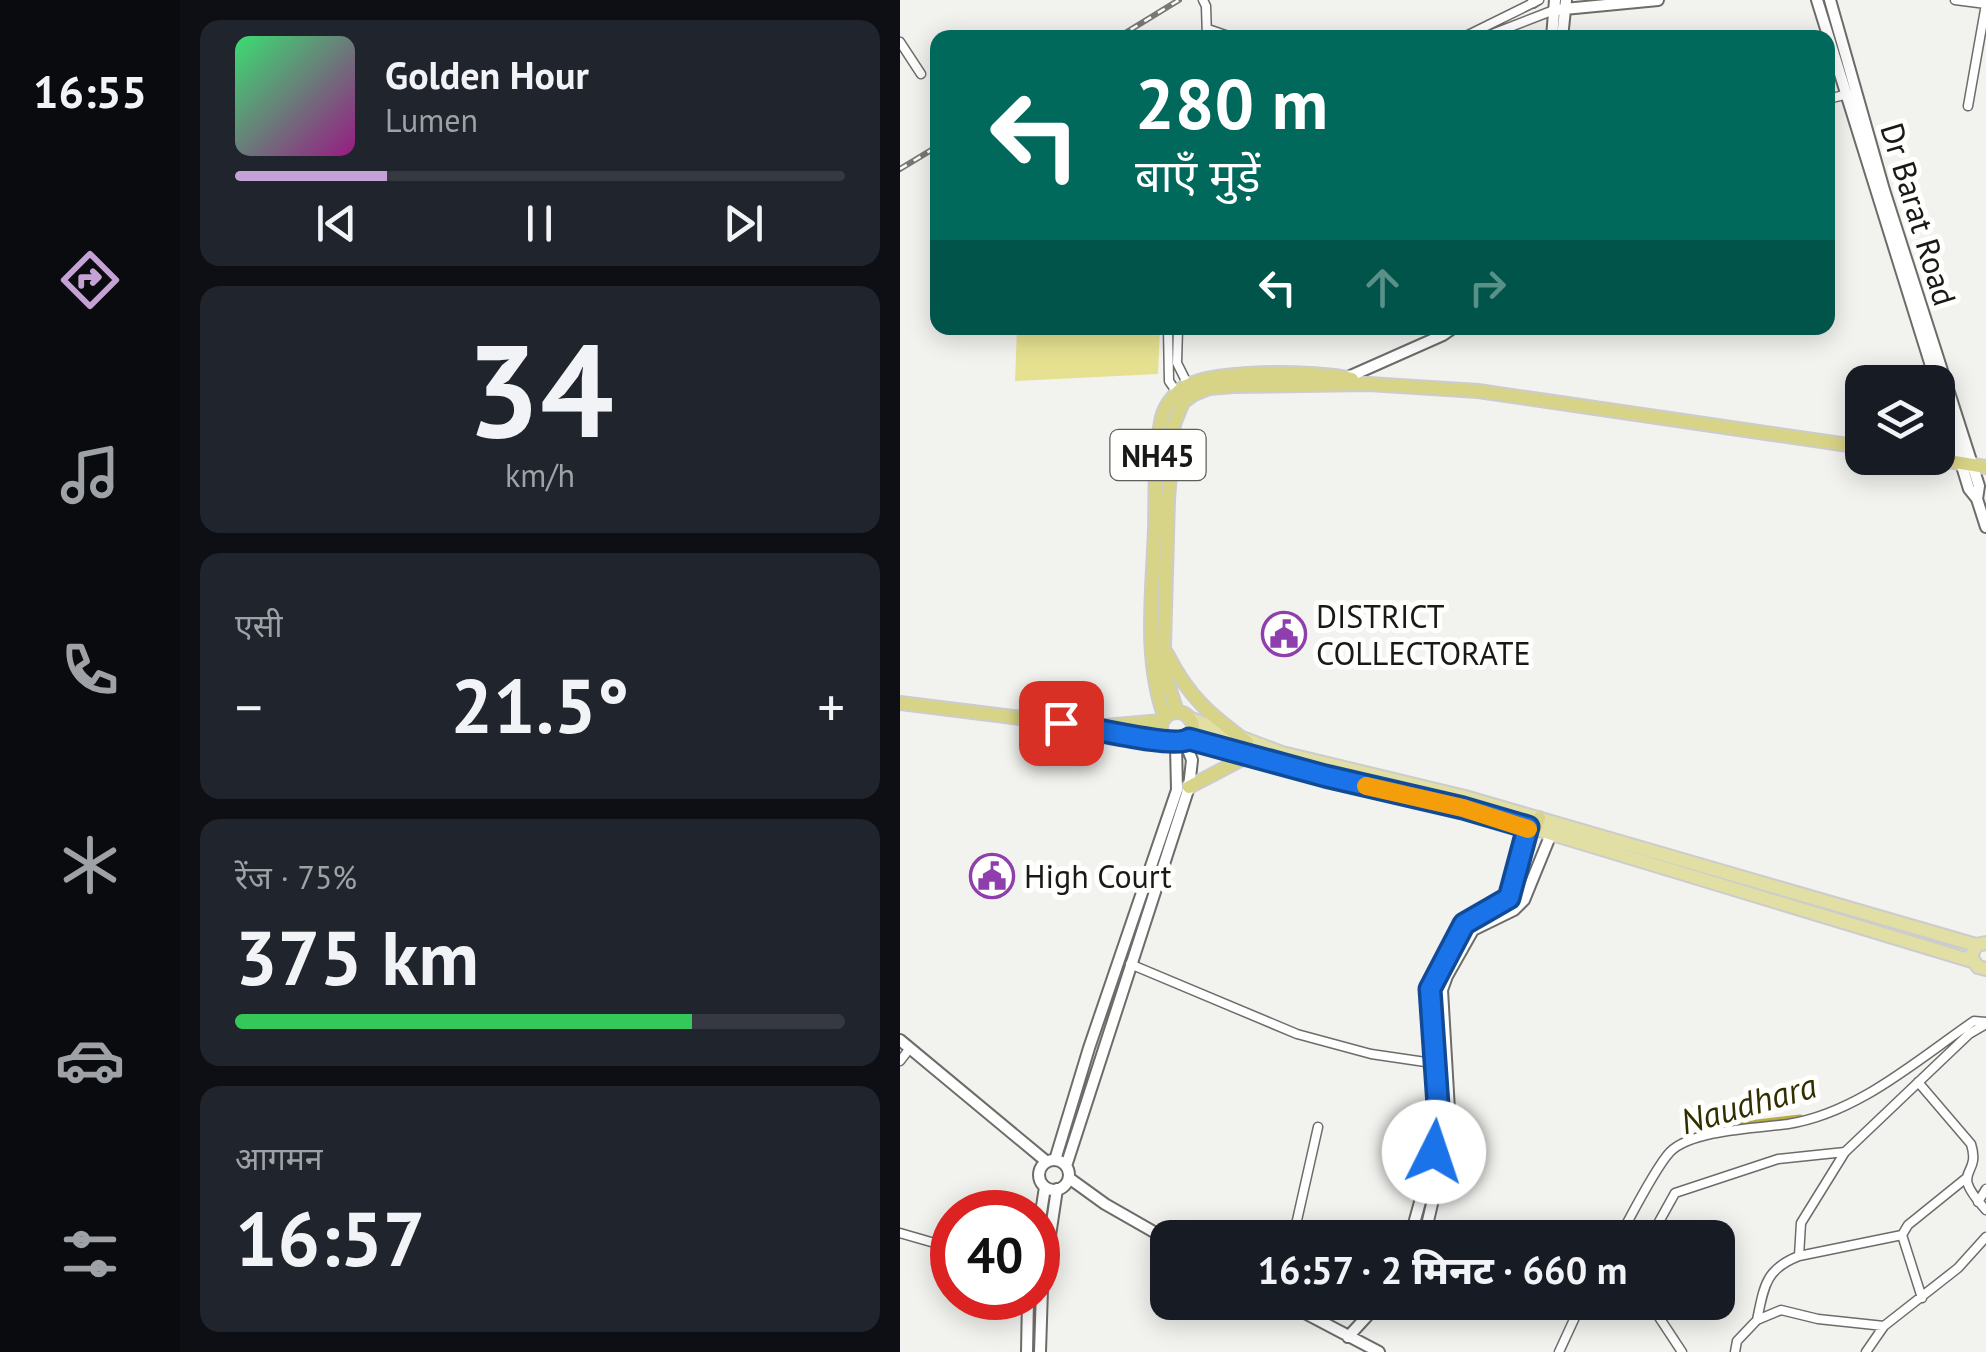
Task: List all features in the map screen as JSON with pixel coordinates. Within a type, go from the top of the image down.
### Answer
[{"type":"highway","name":"NH45","points":[[1173,717],[1160,730],[1179,741],[1193,726],[1173,717],[1155,692],[1152,671],[1157,472],[1162,418],[1185,393],[1233,386],[1344,381],[1478,391],[1845,444]]},
{"type":"highway","name":"NH45","points":[[1173,717],[1164,647],[1171,445],[1185,393]]},
{"type":"highway","points":[[1164,647],[1182,685],[1196,702],[1249,749],[1190,787]]},
{"type":"highway","points":[[900,702],[1093,727],[1173,717]]},
{"type":"highway","points":[[1093,727],[1112,735],[1179,741]]},
{"type":"main road","points":[[1173,717],[1249,749],[1983,943]]},
{"type":"main road","points":[[1179,741],[1249,749]]},
{"type":"main road","points":[[1534,825],[1550,834],[1982,968]]},
{"type":"main road","points":[[1982,968],[1972,953],[1983,943]]},
{"type":"street","points":[[1202,0],[1207,30]]},
{"type":"street","points":[[1501,30],[1560,5],[1658,0]]},
{"type":"street","name":"Dr Barat Road","points":[[1817,0],[1827,30]]},
{"type":"street","name":"Dr Barat Road","points":[[1830,0],[1884,190],[1973,465],[1977,499],[1986,527]]},
{"type":"street","points":[[1955,0],[1986,4],[1968,106]]},
{"type":"street","points":[[1478,30],[1535,1]]},
{"type":"street","points":[[1554,30],[1560,5]]},
{"type":"street","points":[[1560,5],[1562,30]]},
{"type":"street","points":[[900,42],[920,74]]},
{"type":"street","name":"Dr Barat Road","points":[[1835,55],[1931,365]]},
{"type":"street","points":[[1835,98],[1848,94]]},
{"type":"street","points":[[1168,335],[1169,381],[1185,393]]},
{"type":"street","points":[[1178,335],[1177,363],[1185,393]]},
{"type":"street","points":[[1344,381],[1435,335]]},
{"type":"street","name":"Dr Barat Road","points":[[1955,425],[1973,465]]},
{"type":"street","points":[[1040,1352],[1051,1188],[1190,787],[1192,760],[1179,741]]},
{"type":"street","points":[[1059,1166],[1088,1048],[1177,790],[1179,741]]},
{"type":"street","points":[[1415,1220],[1438,1136],[1430,1000],[1434,980],[1464,924],[1509,898],[1534,825]]},
{"type":"street","points":[[1428,1220],[1450,1127],[1442,1005],[1447,976],[1473,930],[1514,910],[1524,900],[1550,834]]},
{"type":"street","points":[[1130,964],[1296,1034],[1371,1054],[1448,1066]]},
{"type":"street","points":[[1629,1220],[1671,1150],[1716,1132],[1792,1123],[1838,1110],[1974,1021],[1986,1023]]},
{"type":"street","points":[[1799,1256],[1801,1223],[1845,1152],[1969,1034],[1986,1023]]},
{"type":"street","points":[[900,1040],[1105,1204],[1150,1230]]},
{"type":"street","points":[[900,1061],[910,1048]]},
{"type":"street","points":[[1918,1082],[1971,1144],[1974,1152],[1966,1186],[1986,1210]]},
{"type":"street","points":[[1297,1220],[1318,1128]]},
{"type":"street","points":[[1660,1220],[1675,1193],[1778,1160],[1845,1152]]},
{"type":"street","points":[[1051,1188],[1039,1172],[1059,1166]]},
{"type":"street","points":[[1758,1320],[1764,1287],[1777,1264],[1902,1235],[1965,1179]]},
{"type":"street","points":[[1978,1202],[1986,1189]]},
{"type":"street","points":[[900,1233],[930,1242]]},
{"type":"street","points":[[1902,1235],[1922,1298]]},
{"type":"street","points":[[1866,1352],[1884,1326],[1958,1268],[1986,1237]]},
{"type":"street","points":[[1734,1352],[1737,1341],[1758,1320],[1781,1310],[1818,1320],[1884,1326]]},
{"type":"street","points":[[1027,1352],[1028,1320]]},
{"type":"street","points":[[1317,1320],[1379,1352]]},
{"type":"street","points":[[1348,1337],[1364,1320]]},
{"type":"street","points":[[1559,1352],[1574,1320]]},
{"type":"street","points":[[1661,1320],[1682,1352]]},
{"type":"shaded area","points":[[1017,335],[1160,335],[1158,374],[1015,381]]},
{"type":"waterway","name":"Naudhara","points":[[1741,1126],[1800,1119]]},
{"type":"railway","points":[[1130,30],[1179,0]]},
{"type":"railway","points":[[900,169],[930,151]]},
{"type":"slow traffic","points":[[1366,786],[1463,808],[1528,829]]},
{"type":"place","name":"DISTRICT COLLECTORATE","points":[[1284,634]]},
{"type":"place","name":"High Court","points":[[992,876]]},
{"type":"route","points":[[1061,723],[1093,727],[1112,735],[1164,739],[1172,744],[1189,739],[1528,827],[1509,898],[1464,924],[1430,989],[1439,1120],[1434,1152]]}]
